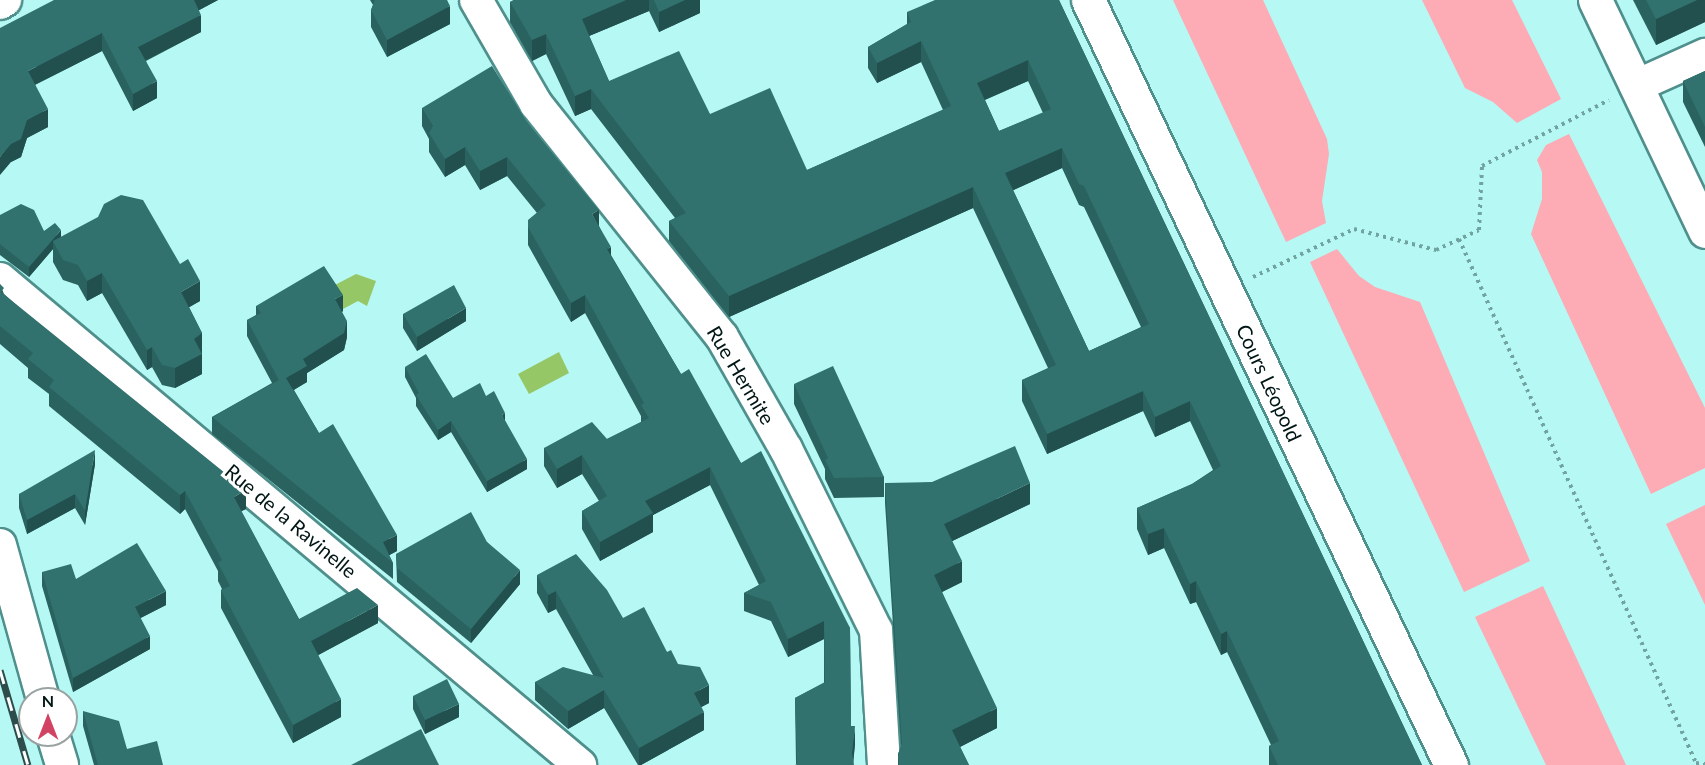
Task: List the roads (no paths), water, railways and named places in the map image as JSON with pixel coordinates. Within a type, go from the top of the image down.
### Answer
[{"type":"street","points":[[0,3],[5,0]]},
{"type":"street","name":"Rue Hermite","points":[[476,0],[536,104],[722,338],[786,448],[876,630],[884,765]]},
{"type":"street","name":"Cours Léopold","points":[[1088,0],[1451,765]]},
{"type":"street","points":[[1595,0],[1705,231]]},
{"type":"street","points":[[1636,86],[1705,55]]},
{"type":"street","name":"Rue de la Ravinelle","points":[[0,279],[580,765]]},
{"type":"street","points":[[0,544],[40,687]]},
{"type":"street","points":[[57,747],[62,765]]},
{"type":"railway","points":[[0,670],[28,765]]}]
